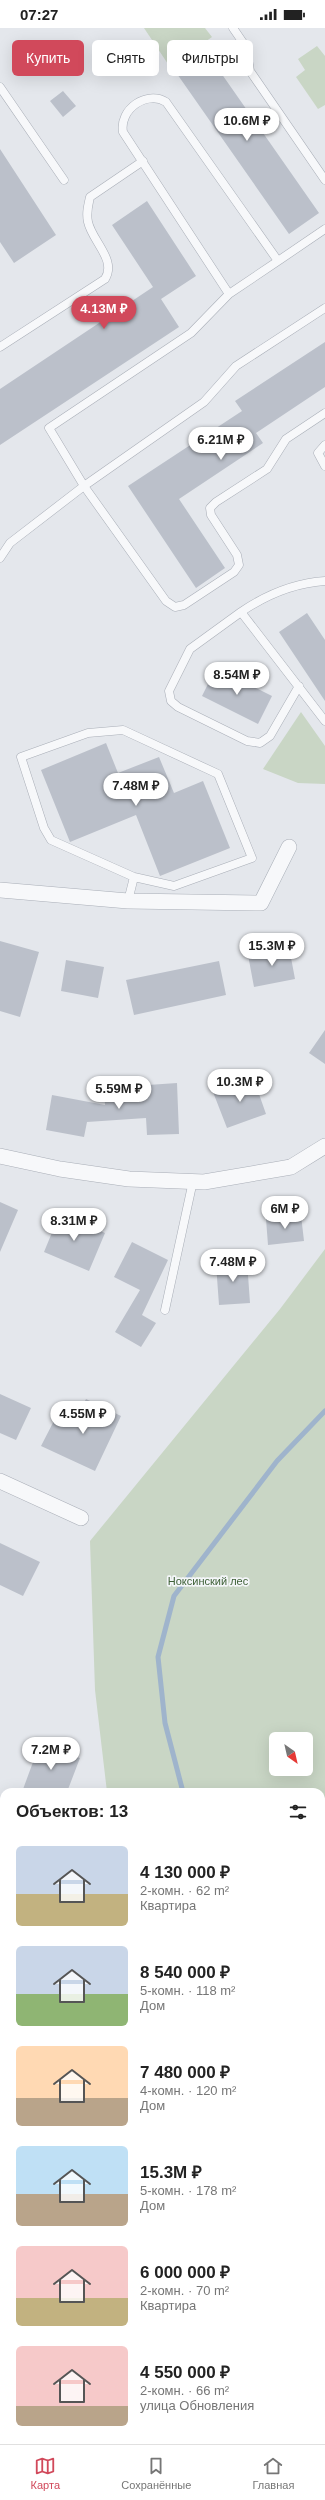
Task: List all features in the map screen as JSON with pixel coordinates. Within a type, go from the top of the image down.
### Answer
[{"type":"street","points":[[0,890],[128,901],[261,904],[289,847]]},
{"type":"street","points":[[0,1156],[60,1169],[129,1179],[204,1182],[291,1167],[325,1146]]},
{"type":"street","points":[[0,1481],[81,1518]]},
{"type":"lane","points":[[233,28],[246,47],[250,71],[325,180]]},
{"type":"lane","points":[[0,87],[64,180]]},
{"type":"lane","points":[[229,294],[123,132],[122,122],[126,112],[147,98],[158,97],[166,102],[278,261]]},
{"type":"lane","points":[[0,347],[105,279],[110,272],[109,264],[88,224],[86,213],[90,197],[142,161]]},
{"type":"lane","points":[[325,229],[229,294],[190,334],[50,428],[84,486],[166,601],[175,607],[184,606],[234,572],[239,565],[237,555],[211,515],[210,508],[216,502],[267,469],[286,439],[325,413]]},
{"type":"lane","points":[[0,558],[10,543],[84,486],[204,402],[236,366],[325,308]]},
{"type":"lane","points":[[325,445],[318,453],[325,466]]},
{"type":"lane","points":[[299,686],[270,736],[260,743],[247,741],[178,706],[171,701],[169,691],[190,649],[241,612],[257,602],[304,582],[325,581]]},
{"type":"lane","points":[[241,612],[325,721]]},
{"type":"lane","points":[[123,730],[218,774],[252,858],[174,886],[134,877],[52,840],[44,828],[21,757],[88,733],[123,730]]},
{"type":"lane","points":[[128,901],[134,877]]},
{"type":"lane","points":[[166,1310],[193,1181]]},
{"type":"green space","points":[[144,28],[205,28],[212,37],[208,40],[167,40],[167,62],[159,50],[159,40],[152,40]]},
{"type":"green space","points":[[317,46],[325,56],[325,105],[318,109],[296,77],[305,70],[298,59]]},
{"type":"green space","points":[[301,712],[325,746],[325,784],[298,783],[263,769]]},
{"type":"green space","name":"Ноксинский лес","points":[[325,1249],[325,1788],[107,1788],[95,1690],[90,1541],[280,1309]]},
{"type":"building","points":[[178,76],[223,76],[319,213],[289,234]]},
{"type":"building","points":[[63,91],[76,106],[63,117],[50,101]]},
{"type":"building","points":[[0,149],[56,235],[14,263],[0,242]]},
{"type":"building","points":[[147,201],[196,276],[161,299],[179,327],[0,445],[0,389],[153,287],[112,225]]},
{"type":"building","points":[[325,342],[325,387],[256,433],[263,443],[179,499],[225,568],[196,588],[128,486],[242,411],[235,401]]},
{"type":"building","points":[[307,613],[325,640],[325,701],[279,632]]},
{"type":"building","points":[[216,668],[272,696],[258,724],[202,696]]},
{"type":"building","points":[[106,743],[118,773],[159,757],[174,793],[203,781],[230,848],[160,876],[136,815],[70,842],[41,770]]},
{"type":"building","points":[[0,941],[39,952],[20,1017],[0,1011]]},
{"type":"building","points":[[289,947],[295,979],[254,987],[248,955]]},
{"type":"building","points":[[66,960],[104,967],[98,998],[61,991]]},
{"type":"building","points":[[219,961],[226,995],[134,1015],[126,980]]},
{"type":"building","points":[[325,1030],[325,1064],[309,1053]]},
{"type":"building","points":[[253,1077],[266,1114],[227,1128],[213,1092]]},
{"type":"building","points":[[177,1083],[179,1134],[147,1135],[146,1118],[87,1122],[84,1137],[46,1130],[52,1095],[105,1105],[104,1088]]},
{"type":"building","points":[[0,1202],[18,1210],[0,1252]]},
{"type":"building","points":[[60,1213],[105,1233],[89,1271],[44,1252]]},
{"type":"building","points":[[301,1215],[304,1241],[268,1245],[266,1219]]},
{"type":"building","points":[[132,1242],[168,1260],[142,1315],[156,1323],[141,1347],[115,1332],[140,1290],[114,1277]]},
{"type":"building","points":[[247,1261],[250,1303],[219,1305],[216,1264]]},
{"type":"building","points":[[0,1394],[31,1408],[16,1440],[0,1433]]},
{"type":"building","points":[[86,1399],[121,1416],[95,1471],[41,1446],[58,1413],[75,1421]]},
{"type":"building","points":[[0,1543],[40,1562],[23,1596],[0,1585]]},
{"type":"building","points":[[40,1743],[80,1758],[69,1788],[23,1788]]},
{"type":"waterway","points":[[182,1788],[165,1723],[158,1657],[174,1596],[277,1461],[325,1411]]}]
